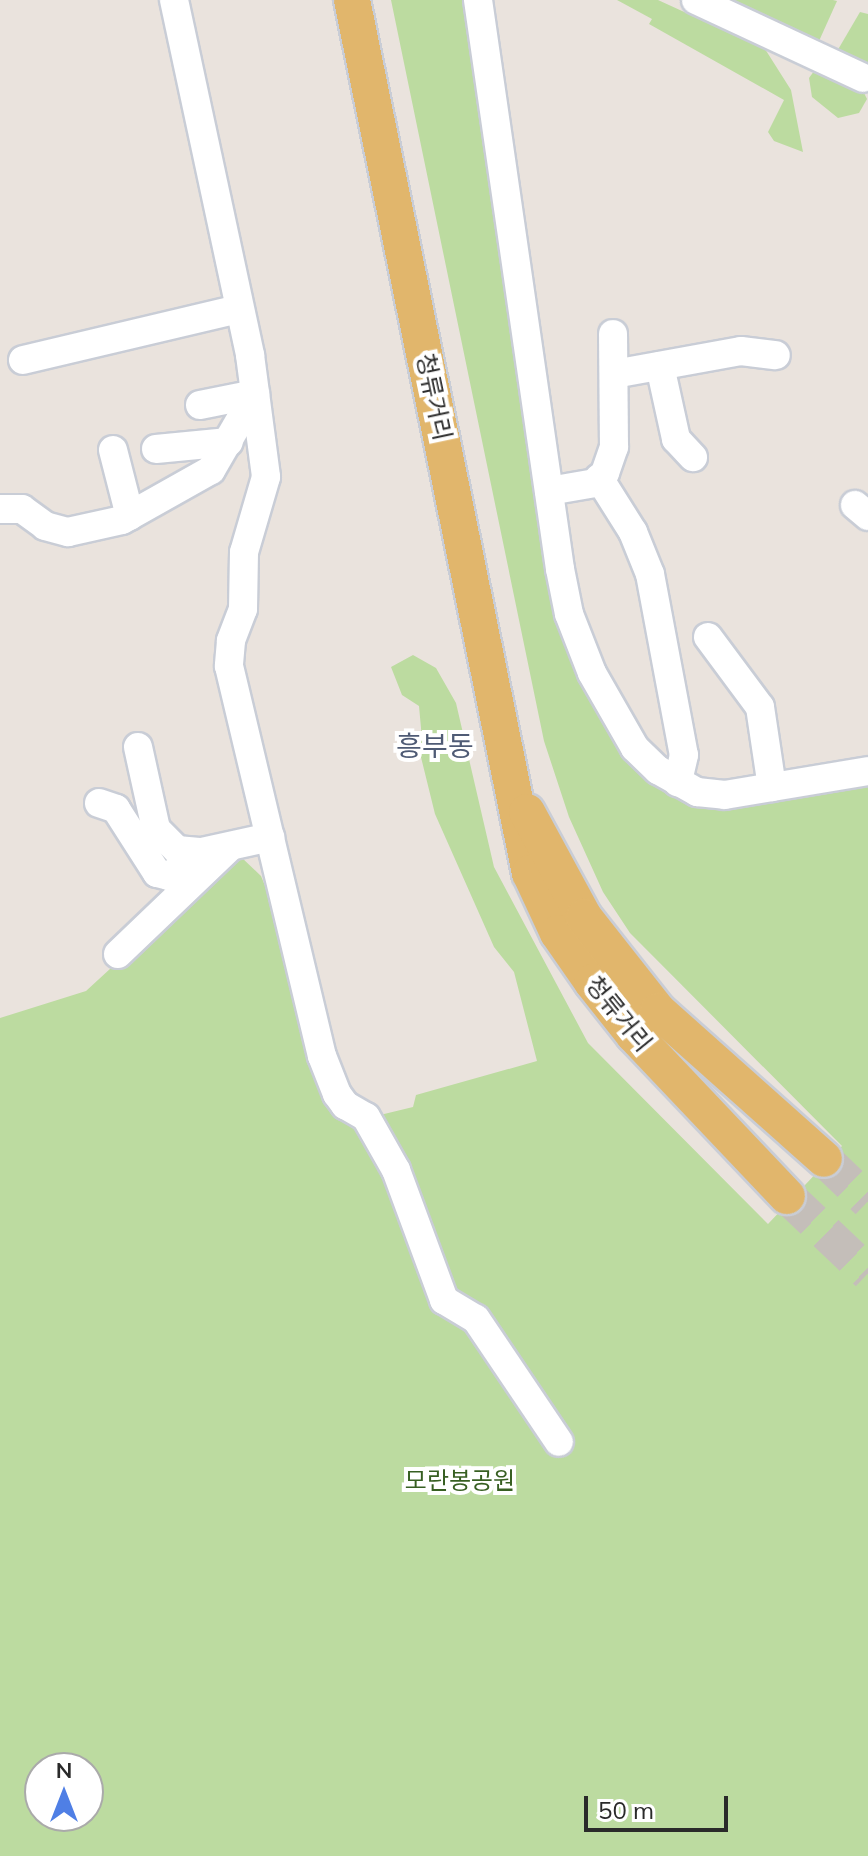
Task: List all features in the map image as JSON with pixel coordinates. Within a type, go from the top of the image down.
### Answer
[{"type":"main road","name":"청류거리","points":[[352,0],[530,873],[558,933],[634,1035],[787,1196]]},
{"type":"main road","name":"청류거리","points":[[516,793],[584,917],[624,971],[658,1011],[824,1159]]},
{"type":"street","points":[[174,0],[239,309],[266,477],[244,552],[243,609],[231,641],[229,666],[322,1056],[337,1094],[345,1105],[366,1117],[396,1170],[444,1300],[476,1319],[559,1442]]},
{"type":"street","points":[[478,0],[569,614],[592,673],[635,748],[678,782],[697,792],[725,795],[868,771]]},
{"type":"street","points":[[696,0],[863,78]]},
{"type":"street","points":[[23,360],[239,309]]},
{"type":"street","points":[[549,491],[599,478],[614,447],[613,334]]},
{"type":"street","points":[[614,374],[741,351],[776,355]]},
{"type":"street","points":[[660,366],[676,439],[693,457]]},
{"type":"street","points":[[200,405],[255,394]]},
{"type":"street","points":[[0,509],[22,509],[45,526],[68,532],[96,529],[130,516],[211,470],[255,394]]},
{"type":"street","points":[[156,449],[229,442]]},
{"type":"street","points":[[113,450],[130,516]]},
{"type":"street","points":[[599,478],[633,532],[650,574],[684,755],[678,782]]},
{"type":"street","points":[[708,637],[760,707],[772,787]]},
{"type":"street","points":[[138,747],[156,829],[177,850],[202,852],[270,837]]},
{"type":"street","points":[[99,803],[116,809],[157,873],[169,876],[202,852]]},
{"type":"street","points":[[118,954],[231,846]]},
{"type":"green space","name":"모란봉공원","points":[[391,0],[466,0],[560,612],[674,791],[868,782],[868,1856],[0,1856],[0,1018],[86,991],[198,888],[240,856],[261,876],[273,905],[334,1108],[347,1123],[413,1107],[416,1095],[537,1061],[514,972],[494,947],[435,814],[417,741],[422,739],[419,706],[402,695],[391,667],[413,655],[436,668],[456,703],[494,867],[588,1043],[768,1224],[842,1146],[630,933],[603,892],[569,817],[544,741]]},
{"type":"green space","points":[[617,0],[658,0],[765,49],[791,90],[803,152],[774,141],[768,132],[784,100],[649,24],[652,19]]},
{"type":"green space","points":[[730,0],[833,0],[837,1],[819,41]]},
{"type":"green space","points":[[860,12],[868,14],[868,63],[862,67],[836,53]]},
{"type":"green space","points":[[817,67],[864,93],[867,99],[859,113],[838,118],[812,97],[809,78]]},
{"type":"tunnel","points":[[824,1159],[868,1201]]},
{"type":"tunnel","points":[[787,1196],[868,1273]]},
{"type":"district","name":"흥부동","points":[[435,746]]}]
